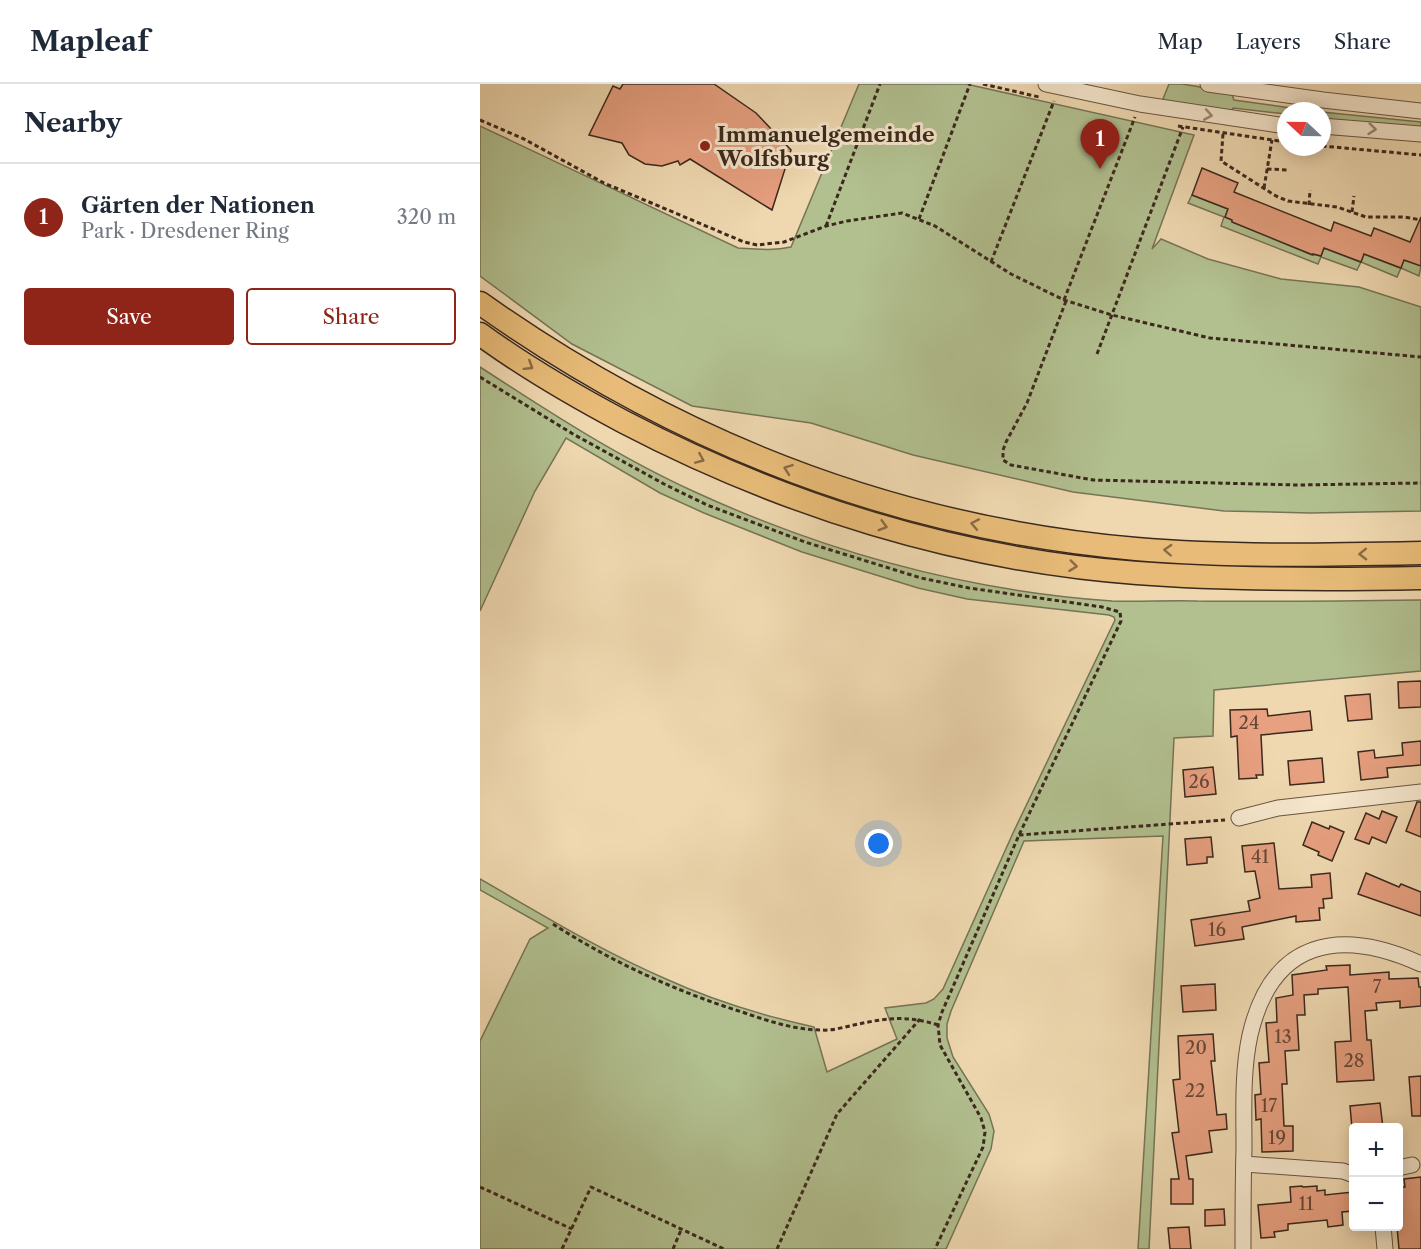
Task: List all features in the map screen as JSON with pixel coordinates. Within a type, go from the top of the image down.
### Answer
[{"type":"highway","points":[[480,303],[554,354],[636,401],[720,442],[783,468],[866,496],[952,519],[1043,537],[1136,549],[1260,555],[1421,553]]},
{"type":"highway","points":[[480,334],[582,399],[677,449],[777,492],[860,520],[946,544],[1039,561],[1135,573],[1261,580],[1421,578]]},
{"type":"street","points":[[1046,84],[1140,104],[1277,125]]},
{"type":"street","points":[[1208,84],[1301,98],[1421,111]]},
{"type":"street","points":[[1331,127],[1421,134]]},
{"type":"street","points":[[1239,818],[1278,808],[1421,792]]},
{"type":"street","points":[[1243,1249],[1245,1067],[1250,1036],[1264,995],[1290,962],[1309,950],[1329,945],[1353,944],[1377,948],[1421,964]]},
{"type":"street","points":[[1244,1164],[1349,1173]]},
{"type":"street","points":[[1383,1231],[1385,1249]]},
{"type":"path","points":[[826,226],[880,84]]},
{"type":"path","points":[[919,219],[970,84]]},
{"type":"path","points":[[991,262],[1054,101]]},
{"type":"path","points":[[1135,118],[1027,403],[1003,450],[1003,460],[1011,465],[1093,480],[1298,484],[1421,483]]},
{"type":"path","points":[[480,120],[524,138],[604,183],[744,242],[757,245],[784,242],[826,226],[894,213],[919,219],[950,235],[991,262],[1065,300],[1112,315],[1210,338],[1421,357]]},
{"type":"path","points":[[1097,354],[1183,127]]},
{"type":"path","points":[[1223,134],[1221,161],[1288,201],[1337,207],[1366,217],[1404,217],[1421,220]]},
{"type":"path","points":[[1264,188],[1272,140]]},
{"type":"path","points":[[1331,147],[1421,155]]},
{"type":"path","points":[[1267,169],[1289,170]]},
{"type":"path","points":[[1309,205],[1310,190]]},
{"type":"path","points":[[1352,212],[1354,196]]},
{"type":"path","points":[[480,377],[573,434],[664,484],[707,505],[805,542],[921,578],[969,588],[1102,607],[1120,612],[1121,621],[1019,835],[942,1012],[938,1036],[944,1055],[981,1118],[985,1132],[983,1147],[935,1249]]},
{"type":"path","points":[[1019,835],[1239,818]]},
{"type":"path","points":[[553,924],[585,945],[663,984],[729,1008],[791,1026],[825,1031],[887,1018],[920,1019],[939,1025]]},
{"type":"path","points":[[777,1249],[837,1114],[920,1019]]},
{"type":"path","points":[[480,1186],[572,1229]]},
{"type":"path","points":[[562,1249],[591,1187],[724,1249]]},
{"type":"path","points":[[673,1249],[681,1230]]},
{"type":"green space","points":[[859,84],[966,84],[1194,135],[1152,249],[1161,239],[1208,259],[1281,279],[1359,287],[1421,307],[1421,511],[1310,513],[1224,511],[1073,492],[913,455],[811,423],[692,406],[572,344],[480,276],[480,126],[738,248],[778,249],[791,247]]},
{"type":"green space","points":[[1169,84],[1182,84],[1231,92],[1234,100],[1277,106],[1277,113],[1233,108],[1230,115],[1161,104]]},
{"type":"green space","points":[[1331,113],[1421,122],[1421,131],[1331,120]]},
{"type":"green space","points":[[1192,195],[1228,209],[1225,217],[1232,222],[1312,255],[1321,256],[1324,248],[1360,262],[1364,254],[1400,268],[1404,260],[1421,266],[1419,276],[1401,268],[1397,277],[1361,262],[1357,270],[1321,257],[1318,264],[1221,226],[1224,217],[1188,203]]},
{"type":"green space","points":[[480,367],[612,449],[695,492],[795,533],[899,565],[951,578],[1058,596],[1112,601],[1421,600],[1421,671],[1214,690],[1213,736],[1174,738],[1149,1249],[1138,1249],[1163,836],[1024,841],[947,1024],[947,1038],[953,1057],[989,1114],[994,1131],[991,1149],[946,1249],[480,1249],[480,1041],[530,939],[548,928],[480,890],[480,879],[595,944],[666,979],[738,1007],[814,1027],[827,1072],[897,1039],[885,1008],[926,1003],[934,999],[943,989],[1013,833],[1115,620],[1109,615],[967,599],[918,588],[802,552],[660,493],[566,438],[535,491],[480,611]]},
{"type":"building","name":"Immanuelgemeinde Wolfsburg","points":[[623,84],[714,84],[756,113],[791,150],[772,210],[690,159],[680,165],[678,161],[662,166],[645,164],[629,155],[622,143],[589,135],[613,86],[620,89]]},
{"type":"building","points":[[1202,168],[1238,183],[1234,192],[1331,231],[1334,222],[1371,236],[1374,228],[1410,242],[1421,217],[1421,266],[1404,260],[1401,268],[1364,254],[1361,262],[1324,248],[1321,256],[1313,255],[1232,222],[1225,217],[1228,209],[1192,195]]},
{"type":"building","points":[[1421,681],[1421,707],[1399,708],[1398,682]]},
{"type":"building","points":[[1370,694],[1372,719],[1348,721],[1345,696]]},
{"type":"building","points":[[1267,709],[1268,716],[1310,711],[1312,730],[1261,735],[1263,775],[1256,775],[1257,778],[1239,779],[1237,736],[1231,737],[1230,710]]},
{"type":"building","points":[[1421,741],[1421,765],[1387,768],[1388,777],[1361,780],[1358,752],[1374,750],[1375,758],[1403,755],[1402,743]]},
{"type":"building","points":[[1322,758],[1324,782],[1290,785],[1288,761]]},
{"type":"building","points":[[1213,767],[1216,794],[1185,797],[1183,770]]},
{"type":"building","points":[[1417,802],[1421,802],[1421,837],[1406,831]]},
{"type":"building","points":[[1382,811],[1397,817],[1386,843],[1372,837],[1369,844],[1355,839],[1366,813],[1379,819]]},
{"type":"building","points":[[1312,822],[1344,832],[1332,861],[1303,845]]},
{"type":"building","points":[[1211,837],[1213,857],[1207,857],[1207,863],[1187,865],[1185,839]]},
{"type":"building","points":[[1274,843],[1279,889],[1312,887],[1311,875],[1330,873],[1332,898],[1323,899],[1324,908],[1319,908],[1320,920],[1296,922],[1296,916],[1242,927],[1244,939],[1195,946],[1191,920],[1250,911],[1248,901],[1260,898],[1255,871],[1245,872],[1242,846]]},
{"type":"building","points":[[1366,873],[1399,887],[1401,884],[1421,892],[1421,916],[1358,894]]},
{"type":"building","points":[[1350,965],[1350,975],[1389,972],[1389,979],[1418,978],[1419,987],[1421,987],[1421,1006],[1400,1008],[1400,1001],[1376,1003],[1377,1010],[1365,1011],[1367,1040],[1371,1040],[1374,1080],[1337,1082],[1335,1042],[1351,1041],[1348,987],[1318,989],[1318,994],[1304,995],[1305,1015],[1297,1015],[1299,1050],[1285,1051],[1287,1084],[1282,1084],[1284,1126],[1293,1126],[1293,1151],[1262,1152],[1261,1119],[1256,1120],[1255,1095],[1261,1094],[1259,1063],[1269,1062],[1266,1023],[1277,1022],[1276,998],[1293,995],[1292,975],[1327,970],[1326,966]]},
{"type":"building","points":[[1215,984],[1216,1010],[1183,1012],[1181,986]]},
{"type":"building","points":[[1213,1034],[1215,1061],[1211,1061],[1217,1115],[1226,1114],[1227,1129],[1209,1131],[1212,1152],[1186,1156],[1189,1179],[1193,1179],[1193,1204],[1171,1204],[1171,1179],[1179,1179],[1172,1133],[1179,1132],[1173,1080],[1180,1079],[1178,1036]]},
{"type":"building","points":[[1421,1076],[1421,1116],[1412,1116],[1409,1077]]},
{"type":"building","points":[[1380,1103],[1382,1123],[1352,1123],[1350,1106]]},
{"type":"building","points":[[1421,1177],[1421,1249],[1399,1249],[1397,1231],[1403,1231],[1404,1179]]},
{"type":"building","points":[[1317,1186],[1317,1191],[1325,1190],[1325,1195],[1349,1192],[1349,1211],[1342,1212],[1343,1225],[1328,1227],[1327,1220],[1288,1224],[1288,1230],[1274,1232],[1275,1237],[1261,1238],[1258,1205],[1291,1202],[1290,1187]]},
{"type":"building","points":[[1224,1209],[1225,1225],[1205,1226],[1205,1210]]},
{"type":"building","points":[[1189,1227],[1191,1249],[1170,1249],[1168,1228]]},
{"type":"place","name":"Immanuelgemeinde Wolfsburg","points":[[705,146]]},
{"type":"place","name":"Gärten der Nationen","points":[[1100,169]]}]
